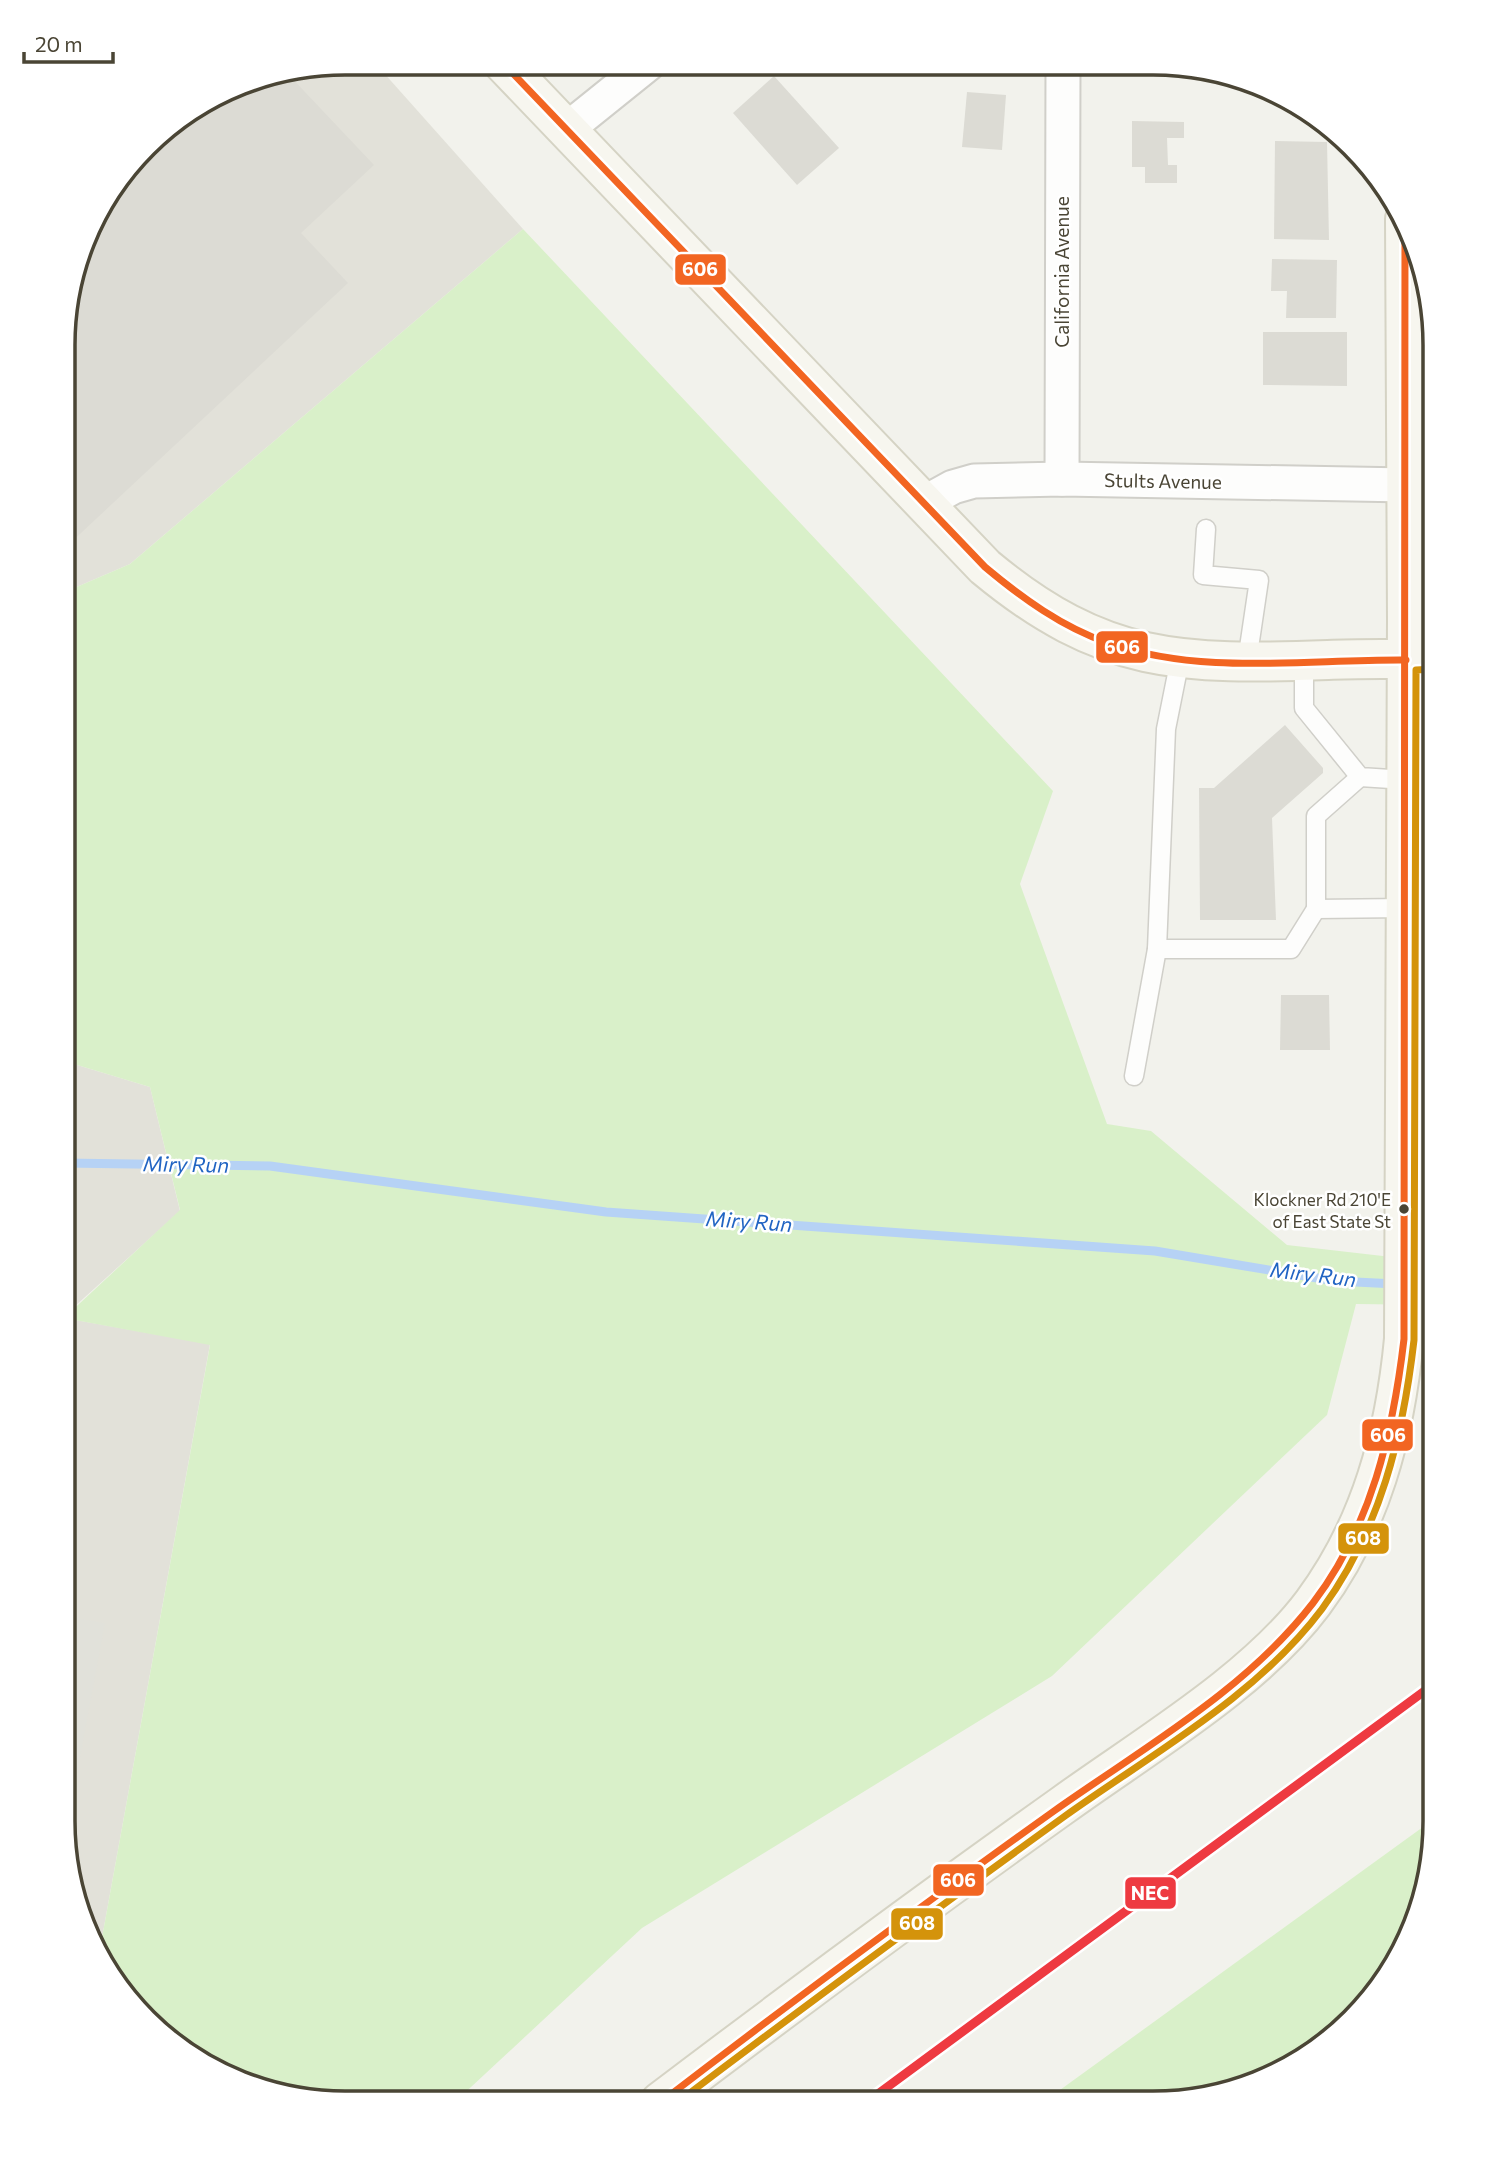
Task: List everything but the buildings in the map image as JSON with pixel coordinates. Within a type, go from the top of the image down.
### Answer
[{"type":"main road","points":[[514,75],[985,567],[1026,601],[1066,625],[1109,644],[1180,659],[1421,659]]},
{"type":"main road","points":[[675,2091],[881,1936],[1217,1694],[1290,1629],[1321,1592],[1367,1509],[1386,1457],[1398,1403],[1404,1339],[1405,908],[1416,792],[1421,659],[1407,485],[1405,251]]},
{"type":"street","points":[[566,130],[634,75]]},
{"type":"street","name":"California Avenue","points":[[1062,75],[1062,479]]},
{"type":"street","name":"Stults Avenue","points":[[924,503],[953,487],[974,481],[1062,479],[1407,485]]},
{"type":"lane","points":[[1206,529],[1203,575],[1259,580],[1247,661]]},
{"type":"lane","points":[[1134,1076],[1157,949],[1166,729],[1180,659]]},
{"type":"lane","points":[[1304,660],[1304,708],[1360,777],[1416,792]]},
{"type":"lane","points":[[1157,949],[1291,949],[1316,909],[1317,816],[1360,777]]},
{"type":"lane","points":[[1316,909],[1405,908]]},
{"type":"shaded area","points":[[345,75],[386,75],[523,229],[130,564],[75,588],[76,327],[84,275],[111,210],[154,154],[195,121],[226,103],[292,80]]},
{"type":"shaded area","points":[[75,1064],[150,1087],[180,1211],[75,1306]]},
{"type":"shaded area","points":[[75,1320],[210,1344],[102,1938],[80,1874],[75,1821]]},
{"type":"shaded area","points":[[75,1618],[105,1623],[75,1784]]},
{"type":"green space","points":[[523,229],[1053,791],[1020,884],[1107,1124],[1151,1131],[1287,1245],[1423,1261],[1423,1305],[1356,1304],[1327,1415],[1052,1676],[642,1928],[467,2091],[327,2090],[275,2082],[242,2070],[210,2055],[154,2012],[121,1971],[102,1938],[210,1345],[75,1320],[75,1308],[180,1210],[150,1087],[75,1064],[75,588],[130,564]]},
{"type":"green space","points":[[1423,1827],[1414,1891],[1387,1956],[1356,1999],[1317,2035],[1272,2063],[1206,2086],[1153,2091],[1059,2091]]},
{"type":"waterway","name":"Miry Run","points":[[75,1163],[270,1166],[606,1212],[1155,1251],[1335,1281],[1396,1284]]},
{"type":"waterway","name":"Miry Run","points":[[1413,1285],[1423,1285]]},
{"type":"transit line","name":"606","points":[[514,75],[985,567],[1043,611],[1108,643],[1181,659],[1256,664],[1406,660]]},
{"type":"transit line","name":"606","points":[[675,2091],[955,1883],[1225,1691],[1286,1635],[1313,1603],[1333,1574],[1364,1511],[1386,1444],[1404,1339],[1405,250]]},
{"type":"transit line","name":"608","points":[[693,2091],[1016,1851],[1235,1697],[1296,1641],[1322,1609],[1359,1547],[1386,1481],[1403,1411],[1414,1340],[1416,670],[1423,670]]},
{"type":"transit line","name":"NEC","points":[[882,2091],[1423,1692]]},
{"type":"place","name":"Klockner Rd 210'E of East State St","points":[[1404,1209]]}]
